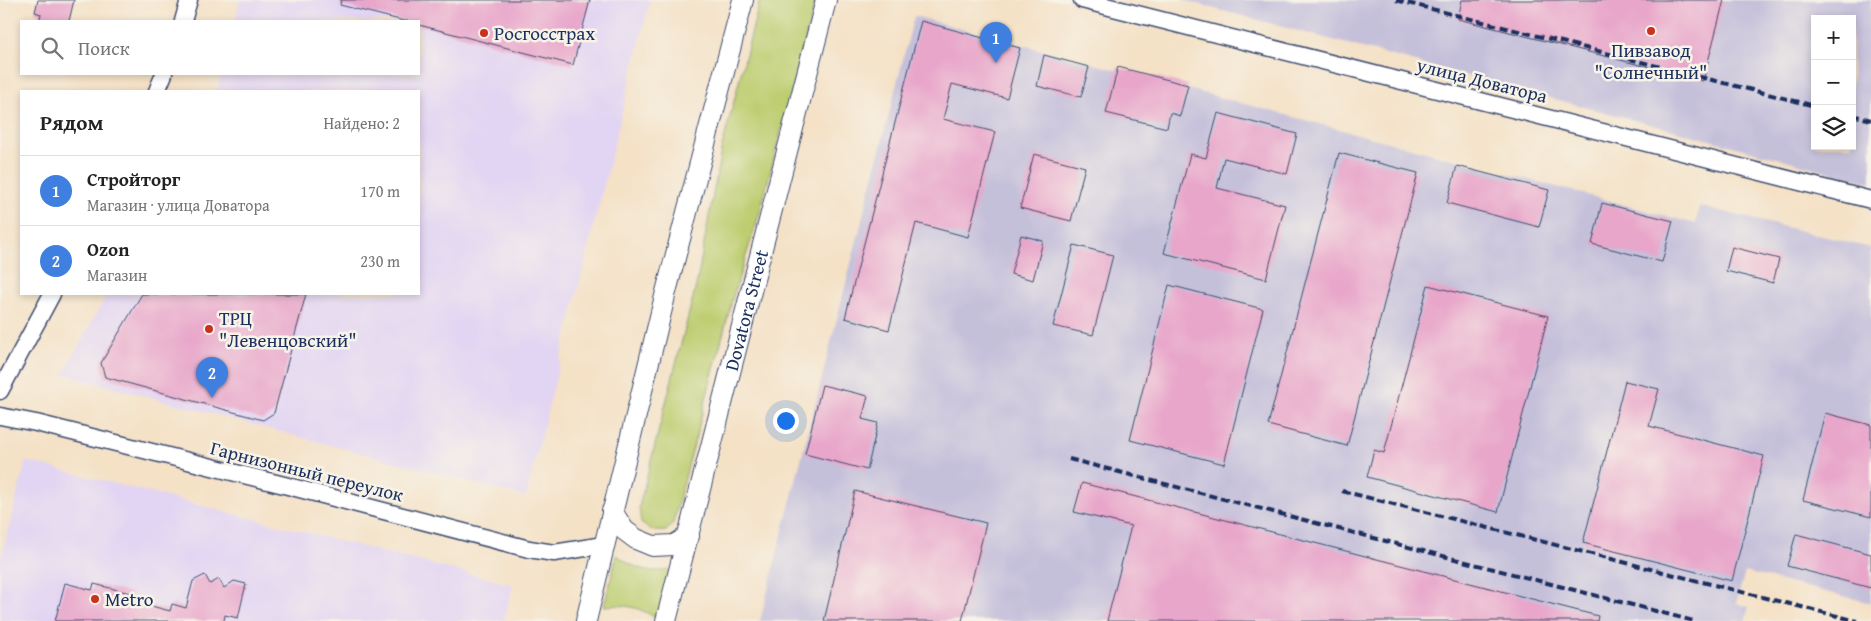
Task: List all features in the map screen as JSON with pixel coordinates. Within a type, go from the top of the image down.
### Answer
[{"type":"street","points":[[183,20],[189,0]]},
{"type":"street","points":[[586,621],[666,292],[743,0]]},
{"type":"street","name":"Dovatora Street","points":[[666,621],[826,0]]},
{"type":"street","name":"улица Доватора","points":[[1082,0],[1871,200]]},
{"type":"street","points":[[157,90],[164,75]]},
{"type":"street","points":[[0,391],[51,295]]},
{"type":"street","name":"Гарнизонный переулок","points":[[0,416],[36,423],[278,483],[529,549],[554,553],[604,545]]},
{"type":"street","points":[[612,512],[624,530],[636,539],[653,546],[674,545],[689,536]]},
{"type":"shaded area","points":[[240,0],[650,0],[526,497],[63,374],[106,295],[420,295],[420,90],[217,90],[221,75],[420,75],[420,20],[235,20]]},
{"type":"shaded area","points":[[1182,0],[1871,0],[1871,183]]},
{"type":"shaded area","points":[[914,16],[1696,224],[1699,206],[1871,248],[1871,603],[1745,572],[1736,603],[1749,607],[1745,621],[760,621]]},
{"type":"shaded area","points":[[26,461],[513,585],[504,621],[0,621],[0,561]]},
{"type":"green space","points":[[760,0],[816,0],[757,222],[734,293],[673,523],[666,531],[656,531],[641,523],[639,507],[697,282],[721,151]]},
{"type":"green space","points":[[617,555],[630,564],[642,569],[655,571],[671,570],[658,620],[632,607],[604,606]]},
{"type":"building","points":[[38,0],[74,0],[69,20],[39,20],[41,14],[35,12]]},
{"type":"building","points":[[341,0],[590,0],[573,65],[420,25],[420,20],[400,20],[340,5]]},
{"type":"building","name":"Пивзавод \"Солнечный\"","points":[[1462,0],[1724,0],[1703,81],[1458,19]]},
{"type":"building","points":[[921,21],[1020,48],[1007,98],[952,84],[943,119],[995,132],[968,237],[916,223],[889,330],[845,318]]},
{"type":"building","points":[[1044,55],[1089,67],[1081,97],[1037,86]]},
{"type":"building","points":[[1118,67],[1188,85],[1180,116],[1170,113],[1167,128],[1106,113]]},
{"type":"building","points":[[1218,113],[1297,134],[1287,174],[1224,158],[1217,188],[1285,205],[1266,279],[1164,253],[1190,154],[1206,158]]},
{"type":"building","points":[[1339,153],[1418,173],[1347,446],[1268,425]]},
{"type":"building","points":[[1034,154],[1085,167],[1071,221],[1020,208]]},
{"type":"building","points":[[1457,166],[1549,190],[1539,227],[1447,203]]},
{"type":"building","points":[[1602,203],[1673,221],[1662,262],[1592,244]]},
{"type":"building","points":[[1021,235],[1043,241],[1033,280],[1011,274]]},
{"type":"building","points":[[1074,245],[1113,255],[1093,335],[1053,326]]},
{"type":"building","points":[[1732,247],[1779,259],[1773,283],[1726,271]]},
{"type":"building","points":[[1169,285],[1263,309],[1224,464],[1130,440]]},
{"type":"building","points":[[1428,285],[1548,316],[1498,512],[1367,477],[1374,450],[1384,453]]},
{"type":"building","name":"ТРЦ \"Левенцовский\"","points":[[141,295],[306,295],[274,413],[263,420],[105,377],[101,363]]},
{"type":"building","points":[[1625,381],[1659,389],[1649,426],[1764,456],[1732,581],[1583,543]]},
{"type":"building","points":[[822,385],[868,396],[862,419],[878,423],[867,470],[805,454]]},
{"type":"building","points":[[1825,413],[1871,425],[1871,517],[1803,500]]},
{"type":"building","points":[[1082,483],[1598,616],[1597,621],[1107,621],[1131,526],[1074,512]]},
{"type":"building","points":[[855,491],[986,523],[962,621],[824,621]]},
{"type":"building","points":[[1796,534],[1871,554],[1871,588],[1787,566]]},
{"type":"building","name":"Metro","points":[[205,575],[210,584],[219,579],[224,588],[234,581],[246,584],[238,618],[225,615],[224,621],[55,621],[65,583],[92,590],[94,584],[131,593],[129,600],[170,611],[172,604],[186,608],[193,581]]},
{"type":"railway","points":[[1396,0],[1811,105]]},
{"type":"railway","points":[[1856,116],[1871,120]]},
{"type":"railway","points":[[1069,459],[1694,621]]},
{"type":"railway","points":[[1342,491],[1857,621]]},
{"type":"place","name":"Пивзавод \"Солнечный\"","points":[[1651,31]]},
{"type":"place","name":"Росгосстрах","points":[[484,33]]},
{"type":"place","name":"Стройторг","points":[[996,63]]},
{"type":"place","name":"ТРЦ \"Левенцовский\"","points":[[209,329]]},
{"type":"place","name":"Ozon","points":[[212,398]]},
{"type":"place","name":"Metro","points":[[95,599]]}]
